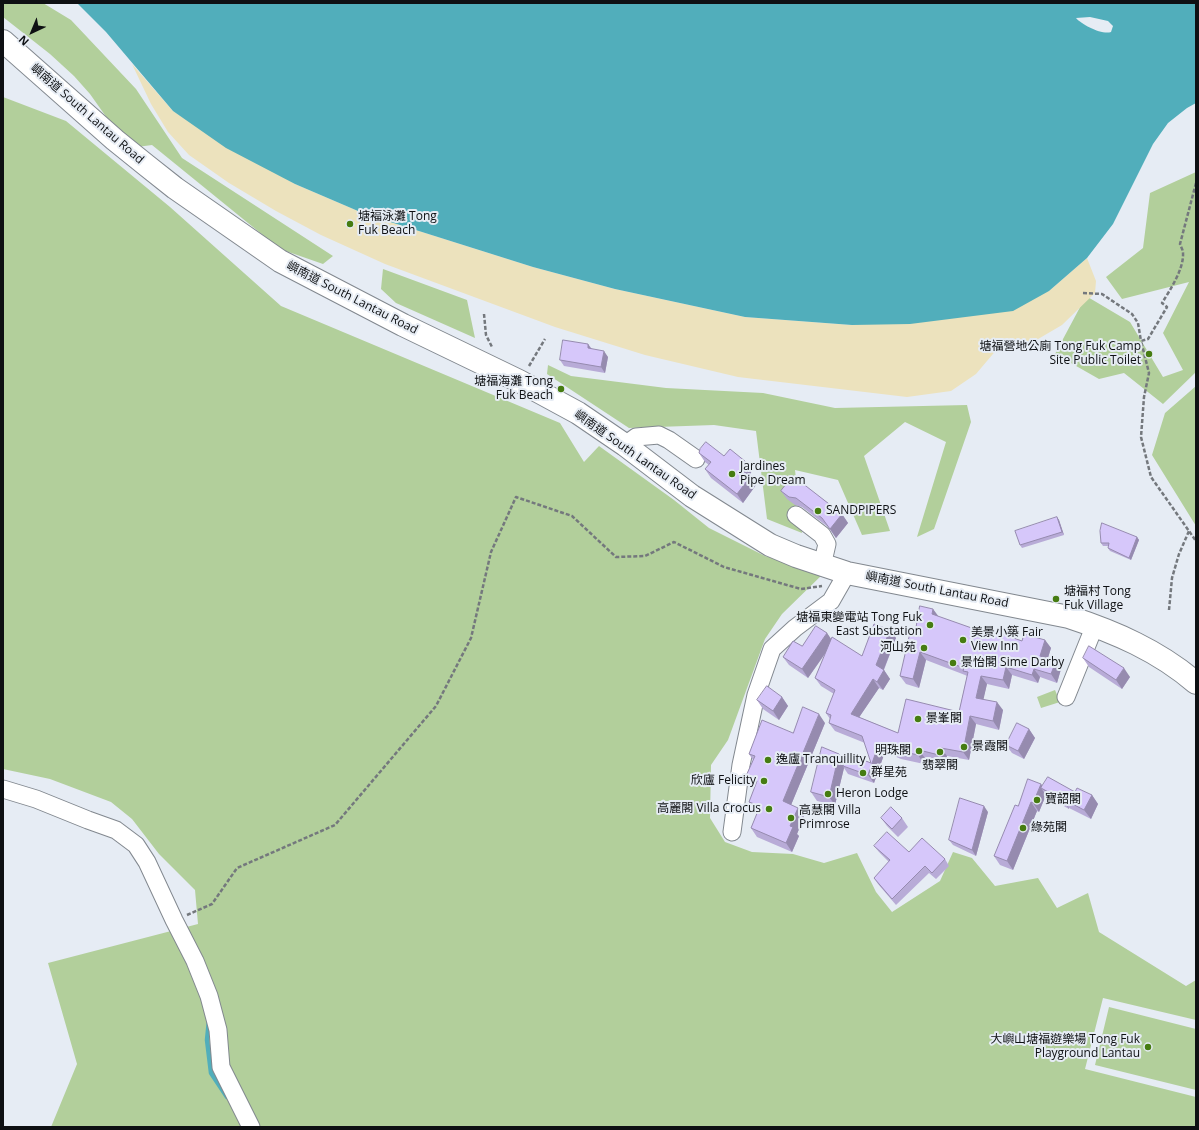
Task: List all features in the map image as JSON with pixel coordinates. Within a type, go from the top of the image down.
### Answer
[{"type":"main road","name":"嶼南道 South Lantau Road","points":[[3,41],[115,140],[146,165],[175,188],[280,261],[403,325],[519,381],[578,413],[692,496],[764,541],[822,566],[844,578],[1033,609],[1069,617],[1095,625],[1150,650],[1195,679]]},
{"type":"street","points":[[625,446],[636,437],[659,435],[669,440],[696,459]]},
{"type":"street","points":[[796,515],[822,535],[826,544],[822,566]]},
{"type":"street","points":[[732,832],[741,765],[756,695],[772,649],[795,628],[831,601],[844,578]]},
{"type":"street","points":[[1066,697],[1095,625]]},
{"type":"street","points":[[3,789],[36,799],[116,830],[136,846],[147,862],[195,961],[209,996],[218,1030],[221,1067],[251,1127]]},
{"type":"path","points":[[1141,341],[1148,339],[1167,307],[1162,303],[1174,284],[1181,263],[1183,253],[1180,244],[1196,183]]},
{"type":"path","points":[[1083,292],[1102,294],[1132,314],[1138,323],[1149,373],[1144,397],[1141,437],[1151,477],[1196,540]]},
{"type":"path","points":[[528,367],[544,339]]},
{"type":"path","points":[[174,920],[212,904],[238,868],[335,825],[436,706],[470,638],[490,552],[516,497],[572,516],[616,557],[645,556],[674,542],[724,567],[801,589],[844,578]]},
{"type":"path","points":[[1169,610],[1172,578],[1179,554],[1189,530]]},
{"type":"green space","points":[[3,3],[43,3],[71,20],[136,89],[182,158],[333,256],[323,264],[280,249],[152,145],[137,147],[107,118],[90,94],[74,76],[50,54],[3,17]]},
{"type":"green space","points":[[3,97],[66,121],[170,207],[281,306],[560,423],[584,462],[599,446],[674,500],[709,528],[765,556],[826,571],[782,614],[765,639],[728,740],[711,765],[710,818],[725,842],[752,852],[793,854],[824,863],[857,853],[876,892],[892,912],[940,881],[953,852],[972,858],[995,886],[1038,878],[1057,908],[1088,893],[1099,932],[1186,986],[1196,980],[1196,1020],[1103,998],[1085,1069],[1196,1097],[1196,1127],[51,1127],[77,1064],[48,963],[198,924],[195,890],[159,854],[132,819],[111,802],[50,779],[3,769]]},
{"type":"green space","points":[[1196,172],[1196,372],[1163,404],[1124,373],[1099,379],[1055,354],[1086,296],[1130,322],[1163,377],[1183,370],[1163,333],[1189,282],[1122,299],[1106,277],[1143,248],[1150,193]]},
{"type":"green space","points":[[383,269],[467,300],[475,338],[396,303],[381,289]]},
{"type":"green space","points":[[548,365],[571,376],[666,388],[763,393],[835,408],[967,405],[971,422],[934,529],[917,537],[946,442],[905,422],[864,456],[890,531],[862,535],[838,480],[795,470],[802,533],[767,519],[756,431],[714,425],[629,428],[547,374]]},
{"type":"green space","points":[[1196,386],[1196,526],[1152,455],[1165,413]]},
{"type":"green space","points":[[1055,690],[1060,702],[1041,708],[1037,697]]},
{"type":"green space","name":"大嶼山塘福遊樂場 Tong Fuk Playground Lantau","points":[[1109,1007],[1196,1029],[1196,1090],[1095,1065]]},
{"type":"sand","name":"塘褔泳灘 Tong Fuk Beach","points":[[132,64],[173,111],[295,184],[365,214],[533,267],[615,289],[745,317],[852,325],[1049,291],[1087,258],[1096,281],[1095,293],[1062,325],[1033,342],[998,348],[976,374],[951,391],[907,397],[738,377],[645,355],[555,327],[385,264],[321,235],[276,211],[229,183],[189,155],[168,132],[151,104]]},
{"type":"water","points":[[77,3],[1196,3],[1196,103],[1168,123],[1153,144],[1113,224],[1087,258],[1049,291],[1013,311],[910,324],[852,325],[745,317],[615,289],[533,267],[365,214],[295,184],[226,148],[173,111],[106,32]],"holes":[[[1090,17],[1108,21],[1113,26],[1111,32],[1107,33],[1092,29],[1076,18]]]},
{"type":"building","points":[[563,340],[588,344],[588,348],[604,351],[601,367],[560,360]]},
{"type":"building","name":"Jardines Pipe Dream","points":[[706,442],[724,456],[730,449],[746,462],[741,469],[750,477],[737,494],[705,469],[711,462],[699,453],[700,449]]},
{"type":"building","points":[[793,476],[842,514],[830,529],[822,518],[796,498],[789,497],[781,491]]},
{"type":"building","points":[[1057,517],[1062,532],[1020,545],[1015,531]]},
{"type":"building","points":[[1102,523],[1137,537],[1129,558],[1108,548],[1109,543],[1101,543],[1100,531]]},
{"type":"building","points":[[920,606],[933,609],[932,614],[983,632],[985,628],[1022,641],[1024,634],[1045,640],[1040,656],[1056,661],[1051,674],[1034,669],[1032,675],[1006,667],[1003,680],[981,676],[976,698],[997,702],[993,721],[970,716],[963,752],[941,748],[939,755],[919,750],[918,755],[896,750],[879,743],[868,775],[843,766],[847,754],[871,763],[862,736],[829,723],[831,715],[826,713],[835,690],[815,678],[832,637],[862,656],[874,624],[890,630],[876,665],[884,670],[877,682],[873,679],[851,714],[898,733],[906,699],[959,712],[968,672],[963,671],[964,668],[920,652],[913,679],[900,676],[911,630],[915,631]]},
{"type":"building","points":[[816,626],[827,633],[802,669],[783,657],[793,641],[802,646]]},
{"type":"building","points":[[1089,646],[1124,668],[1116,680],[1083,658]]},
{"type":"building","points":[[767,686],[782,697],[773,711],[757,700]]},
{"type":"building","points":[[803,707],[819,714],[783,801],[798,808],[790,826],[793,827],[786,843],[751,828],[760,806],[749,802],[757,781],[746,776],[755,756],[749,754],[762,720],[793,733]]},
{"type":"building","points":[[1017,723],[1029,729],[1018,751],[1006,745]]},
{"type":"building","points":[[822,747],[839,754],[829,797],[811,792]]},
{"type":"building","points":[[1048,777],[1075,792],[1077,788],[1092,795],[1084,810],[1041,788]]},
{"type":"building","points":[[1028,779],[1041,784],[1033,803],[1031,802],[1007,861],[994,856],[1015,805],[1018,806]]},
{"type":"building","points":[[960,798],[984,806],[972,850],[949,840]]},
{"type":"building","points":[[891,807],[902,818],[892,829],[881,818]]},
{"type":"building","points":[[887,832],[909,852],[922,838],[945,859],[932,873],[925,866],[892,899],[874,878],[890,860],[874,846]]},
{"type":"waterway","points":[[209,1020],[207,1040],[211,1073],[227,1097]]},
{"type":"place","name":"塘褔泳灘 Tong Fuk Beach","points":[[350,224]]},
{"type":"place","name":"塘福營地公廁 Tong Fuk Camp Site Public Toilet","points":[[1149,354]]},
{"type":"place","name":"塘福海灘 Tong Fuk Beach","points":[[561,389]]},
{"type":"place","name":"Jardines Pipe Dream","points":[[732,474]]},
{"type":"place","name":"SANDPIPERS","points":[[818,511]]},
{"type":"place","name":"塘福村 Tong Fuk Village","points":[[1056,599]]},
{"type":"place","name":"塘福東變電站 Tong Fuk East Substation","points":[[930,625]]},
{"type":"place","name":"美景小築 Fair View Inn","points":[[963,640]]},
{"type":"place","name":"河山苑","points":[[924,648]]},
{"type":"place","name":"景怡閣 Sime Darby","points":[[953,663]]},
{"type":"place","name":"景峯閣","points":[[918,719]]},
{"type":"place","name":"景霞閣","points":[[964,747]]},
{"type":"place","name":"明珠閣","points":[[919,751]]},
{"type":"place","name":"翡翠閣","points":[[940,752]]},
{"type":"place","name":"逸廬 Tranquillity","points":[[768,760]]},
{"type":"place","name":"群星苑","points":[[863,773]]},
{"type":"place","name":"欣廬 Felicity","points":[[764,781]]},
{"type":"place","name":"Heron Lodge","points":[[828,794]]},
{"type":"place","name":"寶韶閣","points":[[1037,800]]},
{"type":"place","name":"高麗閣 Villa Crocus","points":[[769,809]]},
{"type":"place","name":"高慧閣 Villa Primrose","points":[[791,818]]},
{"type":"place","name":"綠苑閣","points":[[1023,828]]},
{"type":"place","name":"大嶼山塘福遊樂場 Tong Fuk Playground Lantau","points":[[1148,1047]]}]
